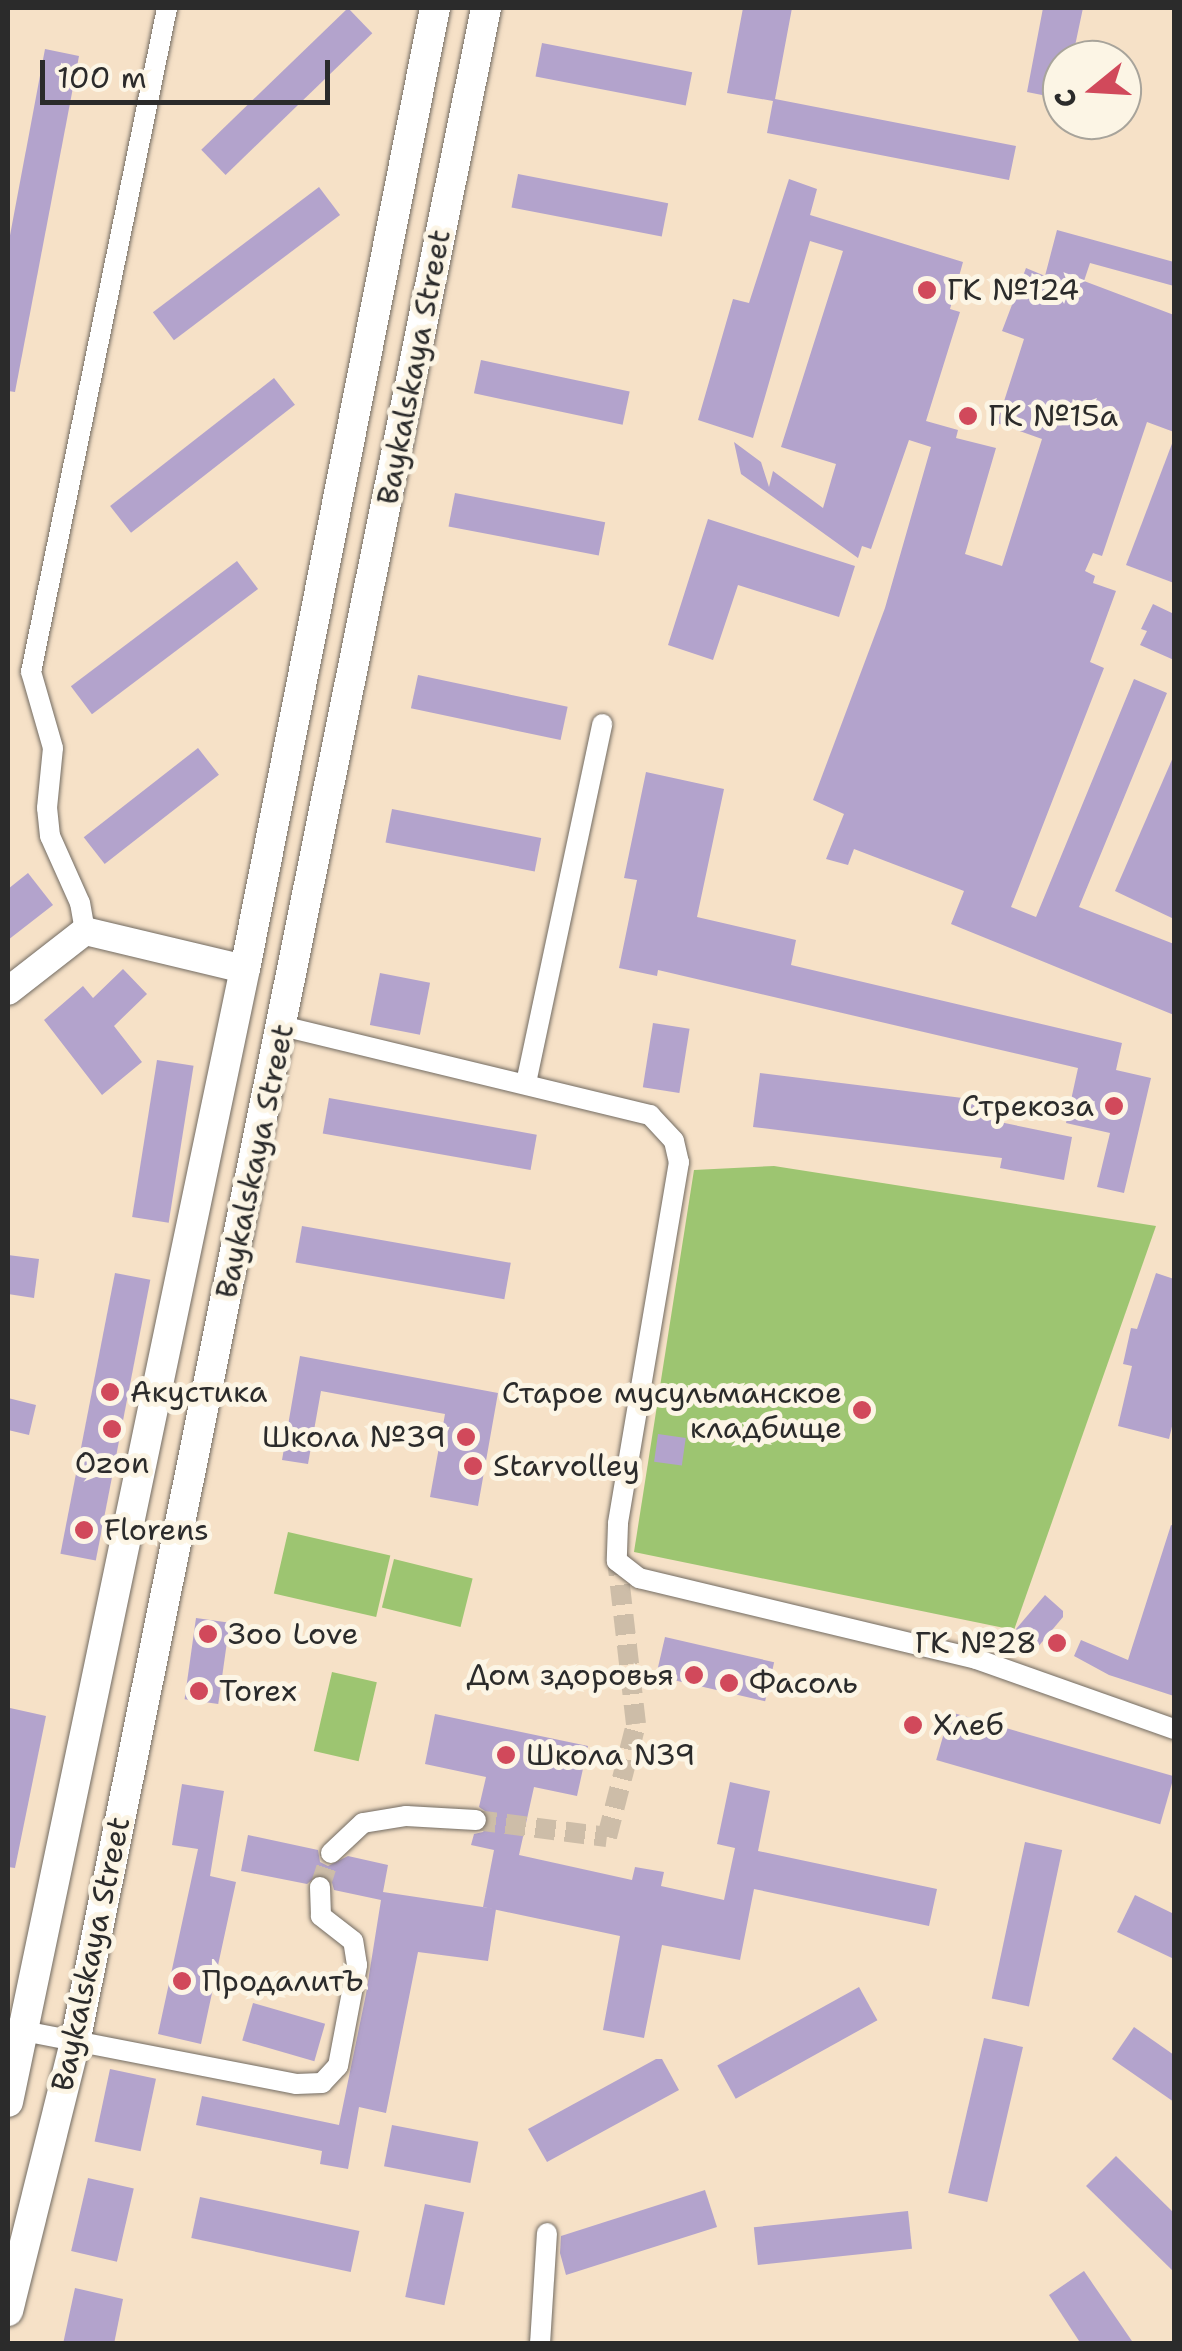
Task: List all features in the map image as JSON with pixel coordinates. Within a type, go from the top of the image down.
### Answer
[{"type":"main road","name":"Baykalskaya Street","points":[[8,2102],[16,2030],[245,968],[436,8]]},
{"type":"main road","name":"Baykalskaya Street","points":[[8,2311],[75,2043],[486,8]]},
{"type":"street","points":[[85,931],[80,903],[50,836],[47,808],[54,748],[31,672],[167,8]]},
{"type":"street","points":[[526,1082],[602,724]]},
{"type":"street","points":[[85,931],[245,968]]},
{"type":"street","points":[[8,991],[85,931]]},
{"type":"street","points":[[282,1026],[650,1114],[674,1141],[679,1162],[618,1524],[617,1561],[639,1578],[976,1659],[1174,1728]]},
{"type":"street","points":[[330,1852],[362,1824],[406,1816],[476,1820]]},
{"type":"street","points":[[16,2030],[296,2084],[322,2083],[338,2066],[357,1965],[353,1941],[321,1916],[320,1887]]},
{"type":"street","points":[[540,2344],[547,2233]]},
{"type":"green space","points":[[774,1166],[1156,1226],[1014,1630],[634,1552],[694,1170]]},
{"type":"green space","points":[[288,1532],[390,1556],[376,1617],[274,1593]]},
{"type":"green space","points":[[394,1559],[473,1579],[460,1627],[382,1608]]},
{"type":"green space","points":[[332,1672],[377,1682],[359,1761],[314,1751]]},
{"type":"building","points":[[348,8],[372,33],[226,175],[201,150]]},
{"type":"building","points":[[743,8],[792,8],[775,99],[1016,146],[1009,180],[767,133],[773,101],[727,93]]},
{"type":"building","points":[[1043,8],[1083,8],[1076,40],[1042,40],[1042,95],[1027,92]]},
{"type":"building","points":[[542,43],[692,72],[686,106],[536,76]]},
{"type":"building","points":[[45,49],[79,56],[15,392],[8,391],[8,246]]},
{"type":"building","points":[[518,174],[668,203],[662,237],[512,207]]},
{"type":"building","points":[[789,179],[817,189],[810,215],[963,262],[950,309],[960,312],[926,421],[958,430],[956,438],[996,448],[965,554],[1002,566],[1042,439],[997,423],[1024,339],[1002,331],[1026,268],[1045,276],[1057,230],[1174,262],[1174,286],[1090,263],[1084,281],[1174,315],[1174,432],[1147,422],[1102,556],[1093,553],[1085,571],[1095,576],[1093,583],[1116,591],[1090,662],[1104,668],[1011,907],[1036,917],[1134,679],[1167,693],[1079,907],[1174,944],[1174,1015],[951,924],[964,891],[854,849],[848,865],[826,859],[844,814],[813,800],[885,608],[931,447],[909,440],[871,549],[862,546],[858,558],[741,474],[734,442],[761,462],[769,487],[773,471],[823,508],[836,464],[781,447],[843,251],[810,241],[753,438],[698,420],[733,299],[749,303]]},
{"type":"building","points":[[319,187],[340,215],[174,340],[153,312]]},
{"type":"building","points":[[481,360],[630,392],[623,425],[474,393]]},
{"type":"building","points":[[274,378],[295,405],[131,533],[110,506]]},
{"type":"building","points":[[1174,441],[1174,583],[1126,565]]},
{"type":"building","points":[[455,493],[605,522],[599,556],[449,526]]},
{"type":"building","points":[[708,519],[855,566],[839,617],[738,585],[713,660],[668,645]]},
{"type":"building","points":[[237,561],[258,589],[92,714],[71,686]]},
{"type":"building","points":[[1153,604],[1174,614],[1174,660],[1140,645],[1147,631],[1141,629]]},
{"type":"building","points":[[418,675],[568,707],[561,740],[411,708]]},
{"type":"building","points":[[198,748],[219,775],[105,864],[84,837]]},
{"type":"building","points":[[1174,755],[1174,919],[1115,891]]},
{"type":"building","points":[[646,772],[724,789],[697,917],[796,940],[791,965],[1122,1043],[1116,1070],[1151,1078],[1124,1193],[1097,1187],[1110,1133],[1066,1123],[1078,1068],[658,970],[657,976],[619,968],[637,880],[624,878]]},
{"type":"building","points":[[392,809],[541,838],[535,871],[386,842]]},
{"type":"building","points":[[28,873],[53,905],[8,940],[8,889]]},
{"type":"building","points":[[123,969],[147,994],[114,1026],[142,1062],[102,1095],[44,1020],[83,986],[93,998]]},
{"type":"building","points":[[380,973],[430,983],[420,1035],[370,1025]]},
{"type":"building","points":[[653,1023],[690,1029],[679,1093],[643,1087]]},
{"type":"building","points":[[157,1060],[194,1066],[169,1223],[132,1217]]},
{"type":"building","points":[[760,1073],[987,1101],[985,1119],[1072,1137],[1064,1180],[1000,1168],[1002,1158],[753,1127]]},
{"type":"building","points":[[329,1098],[537,1135],[531,1170],[323,1133]]},
{"type":"building","points":[[302,1226],[511,1263],[504,1299],[296,1262]]},
{"type":"building","points":[[8,1255],[39,1259],[34,1298],[8,1294]]},
{"type":"building","points":[[115,1273],[150,1280],[96,1561],[60,1554]]},
{"type":"building","points":[[1156,1273],[1174,1279],[1174,1418],[1169,1439],[1118,1426],[1132,1366],[1123,1364],[1131,1328],[1137,1329]]},
{"type":"building","name":"Школа №39","points":[[300,1356],[498,1393],[478,1506],[430,1497],[445,1414],[321,1391],[308,1464],[282,1460]]},
{"type":"building","points":[[8,1398],[36,1405],[29,1435],[8,1430]]},
{"type":"building","points":[[658,1434],[686,1438],[682,1466],[654,1462]]},
{"type":"building","points":[[1171,1525],[1174,1696],[1109,1675],[1074,1656],[1081,1640],[1128,1660]]},
{"type":"building","points":[[1045,1595],[1063,1611],[1063,1617],[1037,1648],[1016,1629]]},
{"type":"building","points":[[196,1618],[230,1623],[218,1704],[185,1699]]},
{"type":"building","points":[[665,1637],[774,1662],[765,1701],[656,1676]]},
{"type":"building","points":[[10,1708],[46,1716],[15,1868],[8,1867]]},
{"type":"building","points":[[950,1712],[1174,1776],[1160,1824],[936,1760]]},
{"type":"building","points":[[435,1714],[588,1746],[577,1796],[534,1787],[519,1855],[632,1880],[635,1867],[664,1872],[661,1886],[724,1900],[735,1848],[717,1844],[730,1782],[770,1791],[758,1851],[937,1889],[929,1926],[754,1889],[740,1960],[662,1945],[644,2038],[603,2030],[620,1936],[483,1907],[494,1850],[471,1845],[474,1834],[483,1832],[490,1822],[488,1813],[479,1807],[486,1777],[425,1764]]},
{"type":"building","points":[[182,1784],[224,1791],[210,1876],[236,1882],[201,2044],[158,2034],[198,1849],[172,1845]]},
{"type":"building","points":[[248,1835],[318,1850],[320,1862],[328,1866],[348,1856],[388,1865],[383,1892],[496,1909],[488,1961],[418,1952],[386,2113],[359,2107],[348,2169],[320,2164],[322,2151],[196,2125],[202,2096],[339,2125],[366,1994],[381,1900],[334,1890],[331,1879],[320,1873],[307,1884],[241,1871]]},
{"type":"building","points":[[1025,1842],[1062,1850],[1029,2006],[992,1999]]},
{"type":"building","points":[[1135,1895],[1174,1914],[1174,1959],[1117,1932]]},
{"type":"building","points":[[859,1987],[877,2020],[736,2099],[717,2066]]},
{"type":"building","points":[[253,2003],[325,2024],[314,2061],[242,2040]]},
{"type":"building","points":[[1134,2027],[1174,2055],[1174,2102],[1112,2059]]},
{"type":"building","points":[[984,2038],[1023,2047],[987,2202],[948,2193]]},
{"type":"building","points":[[662,2059],[679,2090],[547,2162],[528,2129]]},
{"type":"building","points":[[110,2069],[156,2079],[141,2151],[95,2141]]},
{"type":"building","points":[[392,2125],[478,2142],[470,2183],[384,2166]]},
{"type":"building","points":[[1116,2156],[1174,2213],[1174,2272],[1086,2186]]},
{"type":"building","points":[[88,2178],[134,2189],[117,2262],[71,2251]]},
{"type":"building","points":[[705,2190],[717,2227],[566,2275],[560,2253],[561,2236]]},
{"type":"building","points":[[200,2197],[359,2231],[351,2272],[191,2238]]},
{"type":"building","points":[[425,2204],[464,2212],[444,2305],[405,2297]]},
{"type":"building","points":[[908,2211],[912,2249],[758,2265],[754,2227]]},
{"type":"building","points":[[1084,2271],[1134,2344],[1081,2344],[1049,2295]]},
{"type":"building","points":[[75,2288],[123,2299],[114,2344],[63,2344]]},
{"type":"tunnel","points":[[476,1820],[607,1837],[636,1724],[617,1561]]},
{"type":"tunnel","points":[[320,1887],[331,1853]]},
{"type":"place","name":"ГК №124","points":[[927,290]]},
{"type":"place","name":"ГК №15а","points":[[968,416]]},
{"type":"place","name":"Стрекоза","points":[[1114,1106]]},
{"type":"place","name":"Акустика","points":[[110,1392]]},
{"type":"place","name":"Старое мусульманское кладбище","points":[[862,1410]]},
{"type":"place","name":"Ozon","points":[[112,1429]]},
{"type":"place","name":"Школа №39","points":[[466,1437]]},
{"type":"place","name":"Starvolley","points":[[473,1466]]},
{"type":"place","name":"Florens","points":[[84,1530]]},
{"type":"place","name":"Зоо Love","points":[[208,1634]]},
{"type":"place","name":"ГК №28","points":[[1057,1643]]},
{"type":"place","name":"Дом здоровья","points":[[694,1675]]},
{"type":"place","name":"Фасоль","points":[[729,1683]]},
{"type":"place","name":"Torex","points":[[199,1691]]},
{"type":"place","name":"Хлеб","points":[[913,1725]]},
{"type":"place","name":"Школа N39","points":[[506,1755]]},
{"type":"place","name":"ПродалитЪ","points":[[182,1981]]}]
